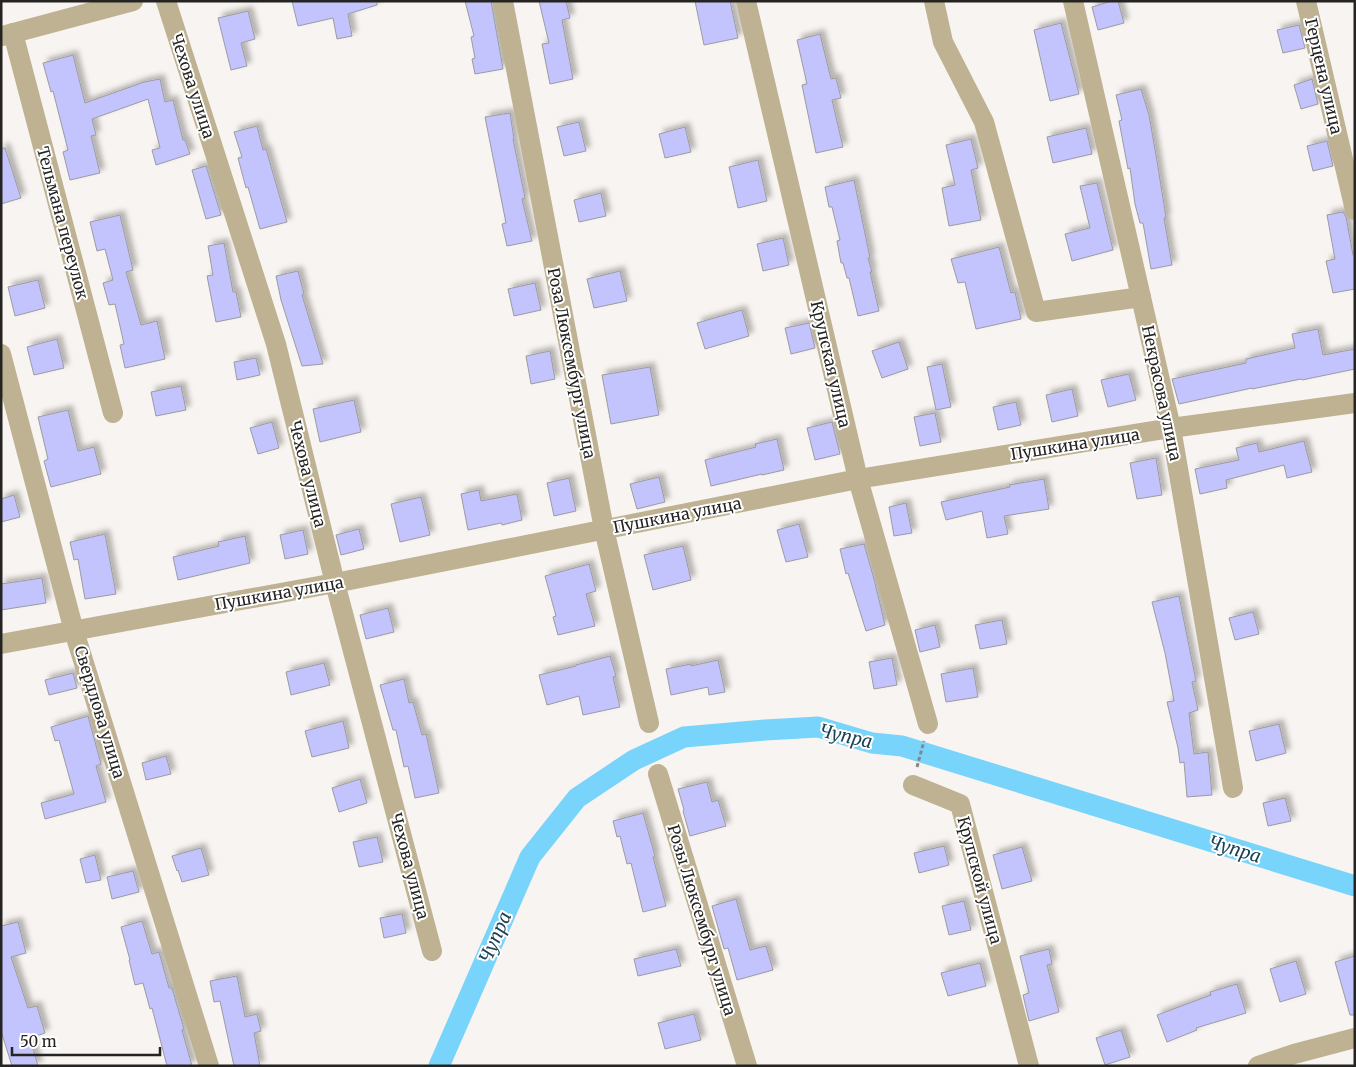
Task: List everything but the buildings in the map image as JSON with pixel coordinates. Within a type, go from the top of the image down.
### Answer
[{"type":"street","points":[[7,35],[133,1]]},
{"type":"street","name":"Чехова улица","points":[[166,1],[276,344],[335,583],[432,951]]},
{"type":"street","name":"Роза Люксембург улица","points":[[503,1],[604,529],[649,723]]},
{"type":"street","name":"Крупская улица","points":[[746,1],[858,479],[928,724]]},
{"type":"street","points":[[934,1],[943,42],[984,122],[1036,312],[1141,297]]},
{"type":"street","name":"Некрасова улица","points":[[1073,1],[1172,428],[1232,788]]},
{"type":"street","name":"Герцена улица","points":[[1306,1],[1355,210]]},
{"type":"street","name":"Тельмана переулок","points":[[7,35],[113,412]]},
{"type":"street","name":"Свердлова улица","points":[[1,354],[74,631],[210,1066]]},
{"type":"street","name":"Пушкина улица","points":[[1,644],[335,583],[858,479],[1172,428],[1355,403]]},
{"type":"street","name":"Розы Люксембург улица","points":[[658,774],[747,1066]]},
{"type":"street","name":"Крупской улица","points":[[913,784],[960,804],[1029,1066]]},
{"type":"street","points":[[1258,1066],[1295,1060],[1355,1038]]},
{"type":"path","points":[[913,784],[928,724]]},
{"type":"waterway","name":"Чупра","points":[[439,1066],[530,857],[577,798],[634,760],[684,737],[818,727],[872,743],[902,746],[1355,886]]}]
